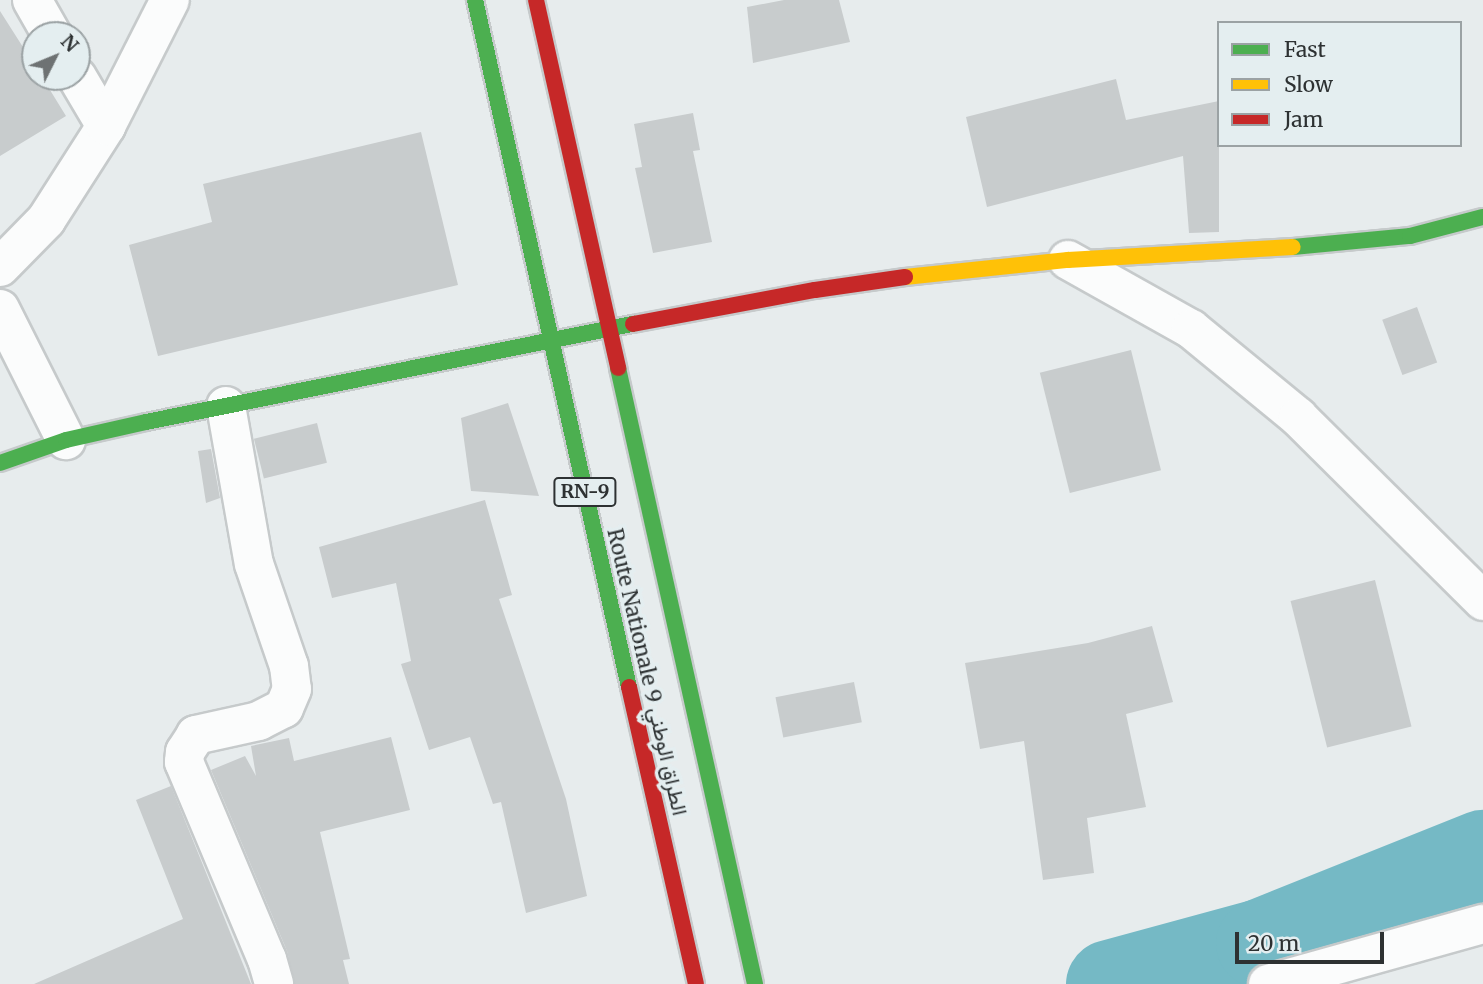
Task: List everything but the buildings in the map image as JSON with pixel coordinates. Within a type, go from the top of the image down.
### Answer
[{"type":"main road","name":"Route Nationale الطراق الوطني 9","points":[[475,0],[696,984]]},
{"type":"main road","name":"Route Nationale الطراق الوطني 9","points":[[536,0],[755,984]]},
{"type":"main road","points":[[0,463],[66,440],[226,406],[551,339],[828,288],[955,270],[1068,260],[1237,253],[1396,237],[1483,217]]},
{"type":"street","points":[[32,0],[44,21]]},
{"type":"street","points":[[0,267],[46,220],[106,126],[170,0]]},
{"type":"street","points":[[85,91],[106,126]]},
{"type":"street","points":[[1068,260],[1191,329],[1298,417],[1483,601]]},
{"type":"street","points":[[0,309],[66,440]]},
{"type":"street","points":[[226,406],[254,564],[289,666],[292,689],[284,708],[259,721],[196,735],[185,752],[184,762],[267,959],[274,984]]},
{"type":"street","points":[[1268,984],[1483,924]]},
{"type":"waterway","points":[[1110,984],[1260,943],[1483,854]]},
{"type":"traffic: fast","points":[[475,0],[629,687]]},
{"type":"traffic: fast","points":[[1293,247],[1410,236],[1483,217]]},
{"type":"traffic: fast","points":[[0,463],[66,440],[146,422],[633,324]]},
{"type":"traffic: fast","points":[[618,368],[755,984]]},
{"type":"traffic: slow","points":[[905,277],[1068,260],[1293,247]]},
{"type":"traffic: jam","points":[[536,0],[618,368]]},
{"type":"traffic: jam","points":[[633,324],[815,290],[905,277]]},
{"type":"traffic: jam","points":[[629,687],[696,984]]}]
